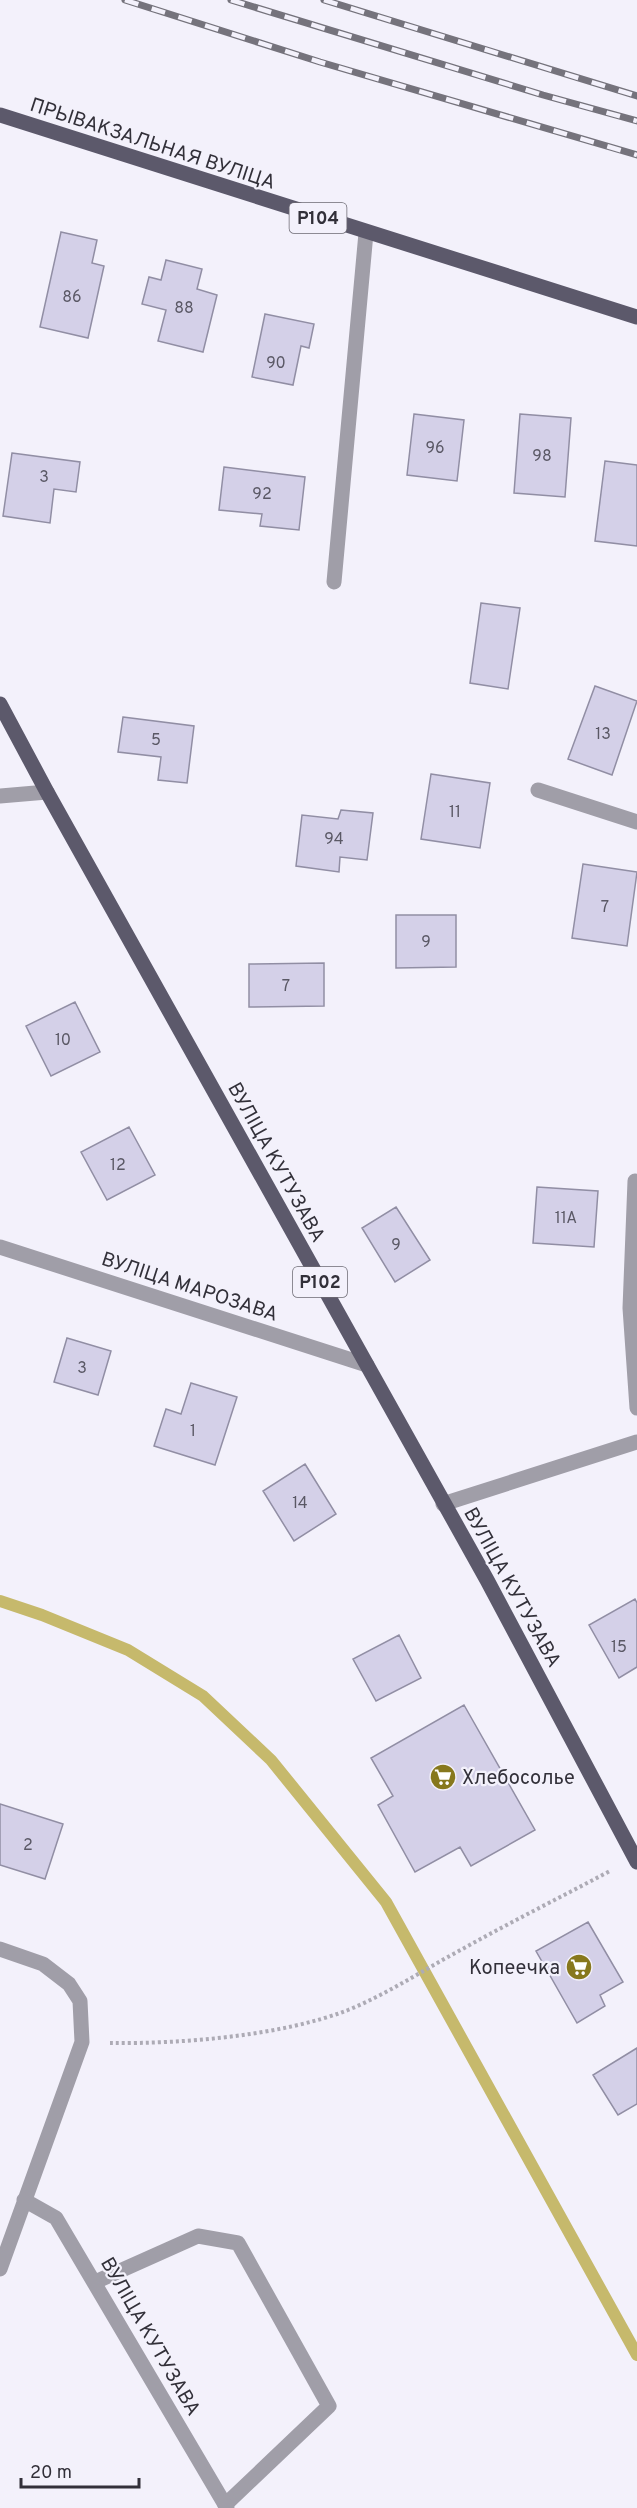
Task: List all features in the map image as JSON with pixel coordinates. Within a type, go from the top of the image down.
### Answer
[{"type":"main road","name":"ПРЫВАКЗАЛЬНАЯ ВУЛІЦА","points":[[0,115],[366,233],[637,317]]},
{"type":"main road","name":"ВУЛІЦА КУТУЗАВА","points":[[0,704],[487,1580],[636,1859]]},
{"type":"street","points":[[334,582],[366,233]]},
{"type":"street","points":[[538,790],[637,822]]},
{"type":"street","points":[[0,796],[47,792]]},
{"type":"street","points":[[635,1181],[630,1308],[637,1408]]},
{"type":"street","name":"ВУЛІЦА МАРОЗАВА","points":[[0,1247],[367,1365]]},
{"type":"street","points":[[443,1504],[637,1442]]},
{"type":"street","points":[[0,1949],[43,1964],[69,1984],[80,2001],[82,2043],[0,2269]]},
{"type":"street","name":"ВУЛІЦА КУТУЗАВА","points":[[24,2200],[56,2218],[226,2506]]},
{"type":"street","points":[[95,2282],[198,2236],[238,2243],[329,2406],[226,2506]]},
{"type":"path","points":[[82,2043],[159,2044],[302,2024],[347,2010],[392,1990],[455,1953],[636,1859]]},
{"type":"building","points":[[61,232],[97,240],[92,263],[104,266],[88,338],[40,327]]},
{"type":"building","points":[[166,260],[202,269],[197,289],[217,295],[203,352],[158,341],[166,310],[142,304],[149,277],[161,280]]},
{"type":"building","points":[[265,314],[314,324],[309,348],[301,346],[293,385],[252,377]]},
{"type":"building","points":[[414,414],[464,420],[457,481],[407,475]]},
{"type":"building","points":[[520,414],[571,418],[565,497],[514,493]]},
{"type":"building","points":[[12,453],[80,462],[76,492],[54,489],[50,523],[3,516]]},
{"type":"building","points":[[605,461],[637,465],[637,546],[595,541]]},
{"type":"building","points":[[224,467],[305,477],[299,530],[260,526],[262,514],[219,510]]},
{"type":"building","points":[[481,603],[520,608],[508,689],[470,683]]},
{"type":"building","points":[[595,686],[637,701],[612,775],[568,759]]},
{"type":"building","points":[[123,717],[194,726],[187,783],[158,780],[161,757],[118,752]]},
{"type":"building","points":[[431,774],[490,783],[480,848],[421,839]]},
{"type":"building","points":[[341,810],[373,813],[367,860],[340,857],[339,872],[296,866],[302,815],[338,819]]},
{"type":"building","points":[[583,864],[637,872],[627,946],[572,938]]},
{"type":"building","points":[[396,915],[456,915],[456,967],[396,968]]},
{"type":"building","points":[[324,963],[324,1006],[249,1007],[249,964]]},
{"type":"building","points":[[75,1002],[100,1052],[51,1076],[26,1026]]},
{"type":"building","points":[[129,1127],[155,1175],[107,1200],[81,1152]]},
{"type":"building","points":[[537,1187],[598,1191],[594,1247],[533,1243]]},
{"type":"building","points":[[396,1207],[430,1260],[395,1282],[362,1228]]},
{"type":"building","points":[[67,1338],[111,1351],[98,1395],[54,1382]]},
{"type":"building","points":[[191,1383],[237,1397],[215,1465],[154,1446],[166,1409],[181,1414]]},
{"type":"building","points":[[305,1464],[336,1514],[294,1541],[263,1491]]},
{"type":"building","points":[[635,1599],[637,1603],[637,1667],[619,1678],[589,1625]]},
{"type":"building","points":[[399,1635],[421,1678],[376,1701],[353,1659]]},
{"type":"building","name":"Хлебосолье","points":[[464,1705],[535,1830],[471,1866],[460,1847],[415,1872],[378,1805],[393,1796],[371,1758]]},
{"type":"building","points":[[0,1804],[63,1824],[45,1879],[0,1865]]},
{"type":"building","name":"Копеечка","points":[[588,1922],[623,1982],[600,1995],[605,2006],[577,2023],[536,1951]]},
{"type":"building","points":[[637,2048],[637,2104],[618,2115],[593,2075]]},
{"type":"waterway","points":[[0,1601],[42,1615],[128,1650],[203,1696],[271,1760],[386,1902],[637,2355]]},
{"type":"railway","points":[[125,0],[320,62],[637,155]]},
{"type":"railway","points":[[231,0],[543,95],[637,121]]},
{"type":"railway","points":[[324,0],[637,96]]},
{"type":"place","name":"Хлебосолье","points":[[443,1777]]},
{"type":"place","name":"Копеечка","points":[[579,1967]]}]
